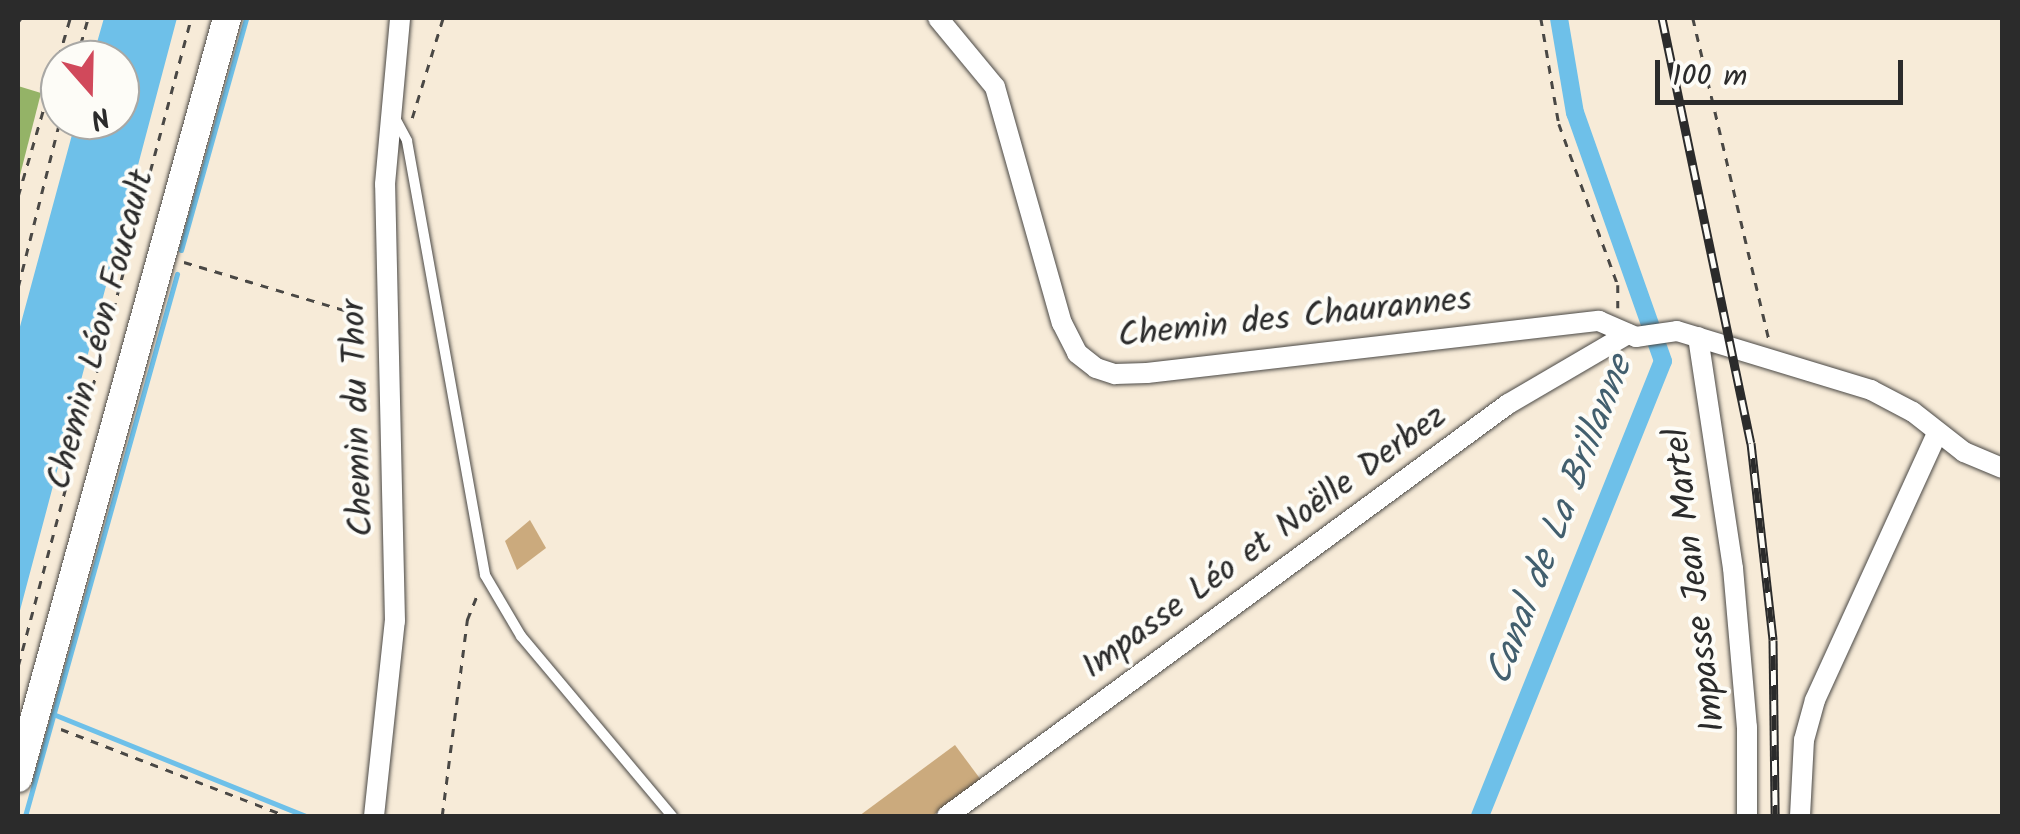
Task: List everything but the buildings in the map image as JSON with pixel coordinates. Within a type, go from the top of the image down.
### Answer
[{"type":"main road","name":"Chemin Léon Foucault","points":[[18,778],[227,18]]},
{"type":"street","name":"Chemin du Thor","points":[[374,816],[395,622],[384,184],[400,18]]},
{"type":"street","name":"Chemin des Chaurannes","points":[[938,18],[995,87],[1062,322],[1078,353],[1096,368],[1115,374],[1147,373],[1551,323],[1698,338],[1775,360]]},
{"type":"street","name":"Impasse Léo et Noëlle Derbez","points":[[947,816],[1508,404],[1639,332]]},
{"type":"street","name":"Impasse Jean Martel","points":[[1698,338],[1733,568],[1747,727],[1747,816]]},
{"type":"street","points":[[1775,360],[1884,396],[1914,412],[1938,434],[1972,456],[2002,468]]},
{"type":"street","points":[[1800,816],[1804,740],[1815,700],[1938,434]]},
{"type":"lane","points":[[392,113],[405,133],[485,576],[521,636],[672,816]]},
{"type":"path","points":[[18,22],[21,18]]},
{"type":"path","points":[[18,196],[70,18]]},
{"type":"path","points":[[18,666],[191,18]]},
{"type":"path","points":[[405,133],[442,18]]},
{"type":"path","points":[[1542,18],[1559,124],[1618,286],[1619,306],[1639,332]]},
{"type":"path","points":[[1693,18],[1731,190],[1775,360]]},
{"type":"path","points":[[18,286],[55,140]]},
{"type":"path","points":[[160,256],[350,315],[388,313]]},
{"type":"path","points":[[442,816],[466,620],[485,576]]},
{"type":"path","points":[[61,728],[286,816]]},
{"type":"green space","points":[[18,86],[40,93],[40,97],[18,183]]},
{"type":"water","points":[[104,18],[177,18],[18,618],[18,334],[71,140],[140,140],[140,40],[98,40]]},
{"type":"waterway","points":[[181,250],[246,18]]},
{"type":"waterway","name":"Canal de La Brillanne","points":[[1480,816],[1663,361],[1575,113],[1559,18]]},
{"type":"waterway","points":[[25,816],[177,274]]},
{"type":"waterway","points":[[53,714],[305,816]]},
{"type":"railway","points":[[1662,18],[1751,443],[1773,640],[1775,816]]}]
